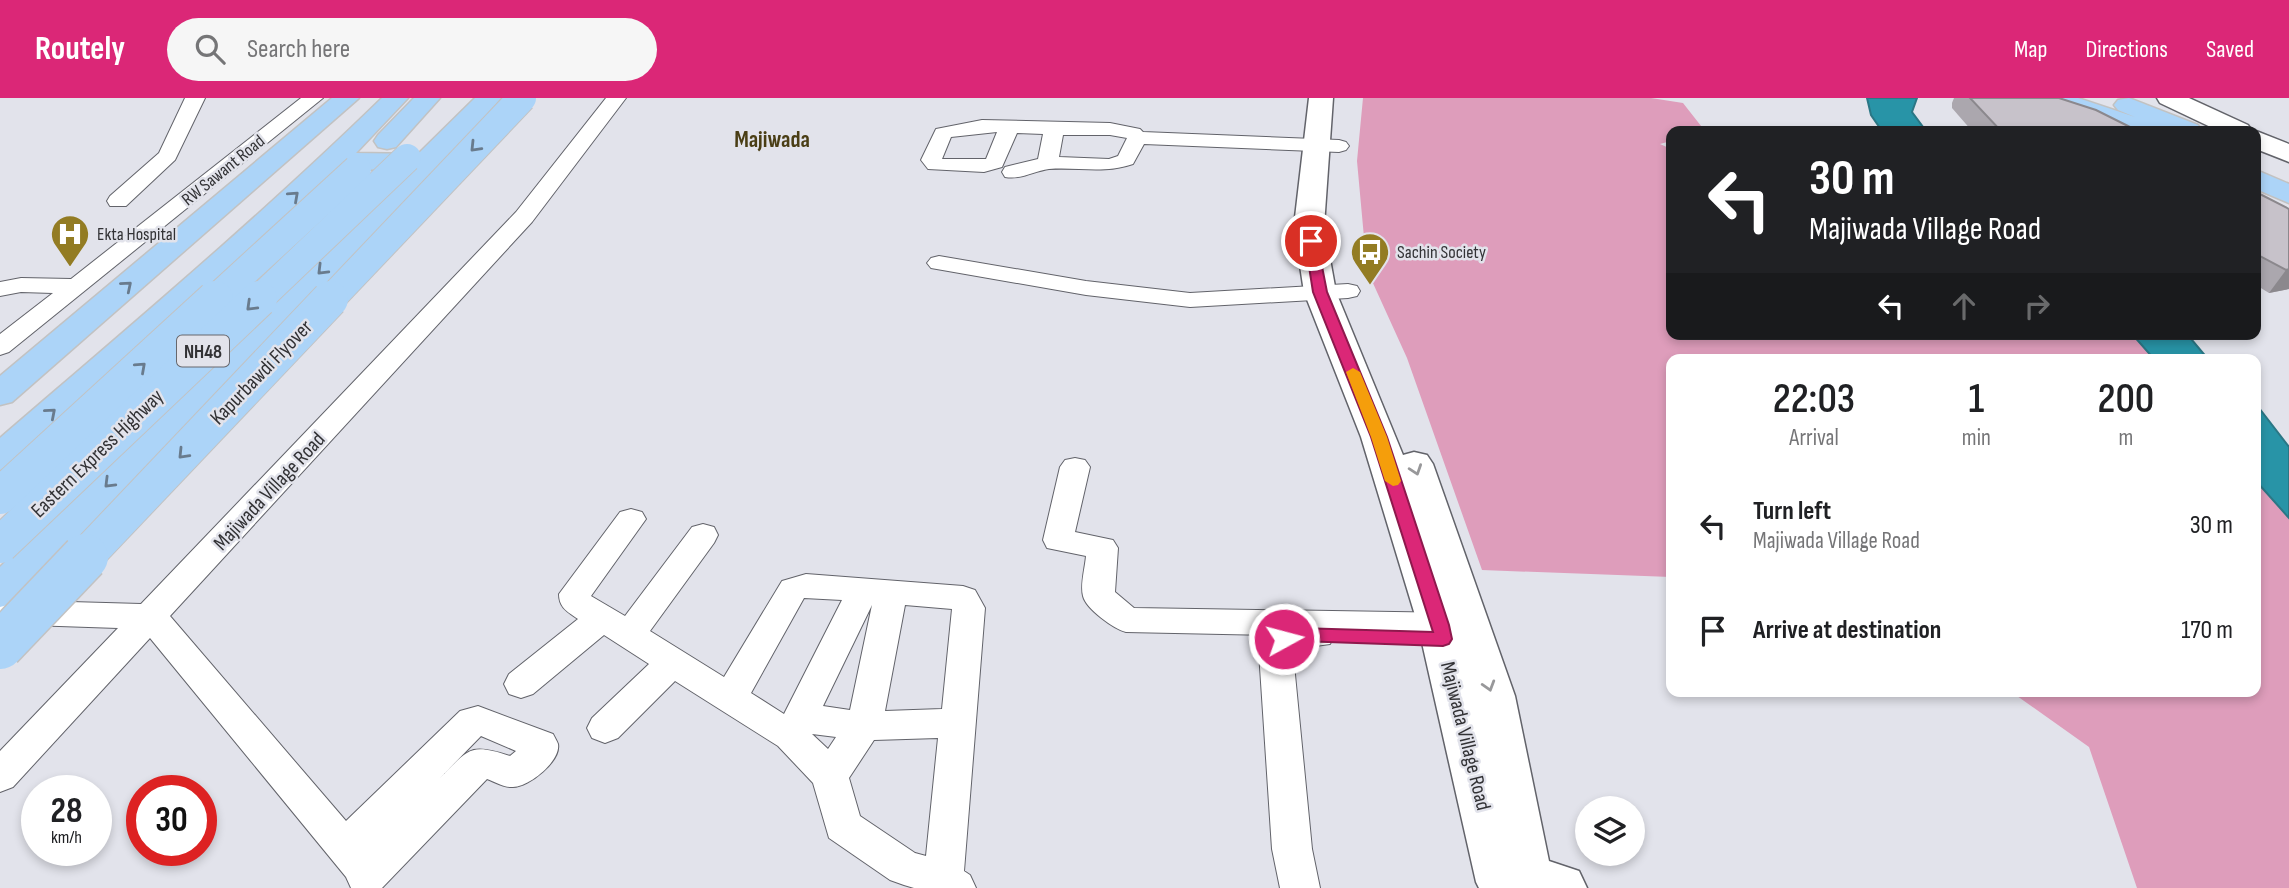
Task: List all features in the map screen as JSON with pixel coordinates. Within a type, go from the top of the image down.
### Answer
[{"type":"highway","points":[[0,394],[347,98]]},
{"type":"highway","points":[[0,458],[192,289],[332,161],[396,98]]},
{"type":"highway","name":"Eastern Express Highway","points":[[0,496],[370,157],[428,98]]},
{"type":"highway","name":"NH48","points":[[417,160],[462,98]]},
{"type":"highway","points":[[0,592],[417,160],[489,98]]},
{"type":"highway","name":"Kapurbawdi Flyover","points":[[0,646],[522,98]]},
{"type":"highway","points":[[2053,98],[2168,126]]},
{"type":"highway","points":[[2105,98],[2148,121]]},
{"type":"highway","points":[[2122,98],[2148,121]]},
{"type":"highway","points":[[2026,101],[2104,126]]},
{"type":"highway","points":[[332,161],[417,160]]},
{"type":"highway","name":"Eastern Express Highway","points":[[0,545],[417,160]]},
{"type":"highway","points":[[2261,164],[2289,178]]},
{"type":"highway","points":[[2261,181],[2289,195]]},
{"type":"highway","points":[[2261,199],[2289,213]]},
{"type":"street","points":[[118,201],[168,156],[195,98]]},
{"type":"street","name":"RW Sawant Road","points":[[0,346],[313,98]]},
{"type":"street","name":"Majiwada Village Road","points":[[0,776],[523,217],[616,98]]},
{"type":"street","name":"Majiwada Village Road","points":[[1321,98],[1328,146],[1309,226],[1323,242],[1334,292],[1379,437],[1451,629],[1521,884]]},
{"type":"street","points":[[1009,127],[1110,129],[1133,133],[1137,138],[1328,146],[1343,98]]},
{"type":"street","points":[[2169,98],[2228,126]]},
{"type":"street","points":[[1048,163],[1054,129]]},
{"type":"street","points":[[1013,172],[1048,163],[1110,165],[1126,160],[1137,138]]},
{"type":"street","points":[[2261,141],[2289,154]]},
{"type":"street","points":[[2261,208],[2289,223]]},
{"type":"street","points":[[939,263],[1086,288],[1190,300],[1334,292]]},
{"type":"street","points":[[0,289],[21,285],[77,286]]},
{"type":"street","points":[[1075,467],[1058,540],[1102,548],[1099,596],[1126,620],[1451,629]]},
{"type":"street","points":[[632,519],[575,594],[575,601],[674,661],[687,672],[795,727],[943,723]]},
{"type":"street","points":[[521,684],[615,627],[703,535]]},
{"type":"street","points":[[731,696],[793,589],[806,586],[963,597],[969,608],[950,883],[904,867],[844,826],[830,776],[795,727]]},
{"type":"street","points":[[830,776],[864,726],[877,591]]},
{"type":"street","points":[[795,727],[877,591]]},
{"type":"street","points":[[0,612],[151,617],[356,862]]},
{"type":"street","points":[[1300,888],[1292,849],[1276,652],[1284,639],[1298,634],[1451,629]]},
{"type":"street","points":[[605,729],[674,661]]},
{"type":"street","points":[[356,862],[446,734]]},
{"type":"street","points":[[356,862],[390,827]]},
{"type":"shaded area","points":[[1363,98],[1651,98],[1683,103],[1701,126],[1666,126],[1666,142],[1660,144],[1666,147],[1666,340],[2137,340],[2150,354],[1666,354],[1666,577],[1482,570],[1407,358],[1367,270],[1357,161]]},
{"type":"shaded area","points":[[2261,487],[2289,518],[2289,888],[2137,888],[2089,747],[2018,697],[2261,697]]},
{"type":"water","points":[[1867,98],[1917,98],[1912,112],[1922,126],[1879,126],[1871,115]]},
{"type":"water","points":[[2137,340],[2192,340],[2204,354],[2150,354]]},
{"type":"water","points":[[2261,411],[2289,447],[2289,518],[2261,487]]},
{"type":"building","points":[[1970,98],[2059,98],[2096,110],[2128,126],[1996,126]]},
{"type":"building","points":[[2261,195],[2289,209],[2289,269],[2286,270],[2261,257]]},
{"type":"slow traffic","points":[[1353,372],[1393,481]]},
{"type":"place","name":"Ekta Hospital","points":[[70,268]]},
{"type":"place","name":"Sachin Society","points":[[1370,286]]},
{"type":"district","name":"Majiwada","points":[[772,139]]},
{"type":"route","points":[[1284,639],[1298,634],[1443,639],[1379,437],[1320,292],[1311,241]]}]
